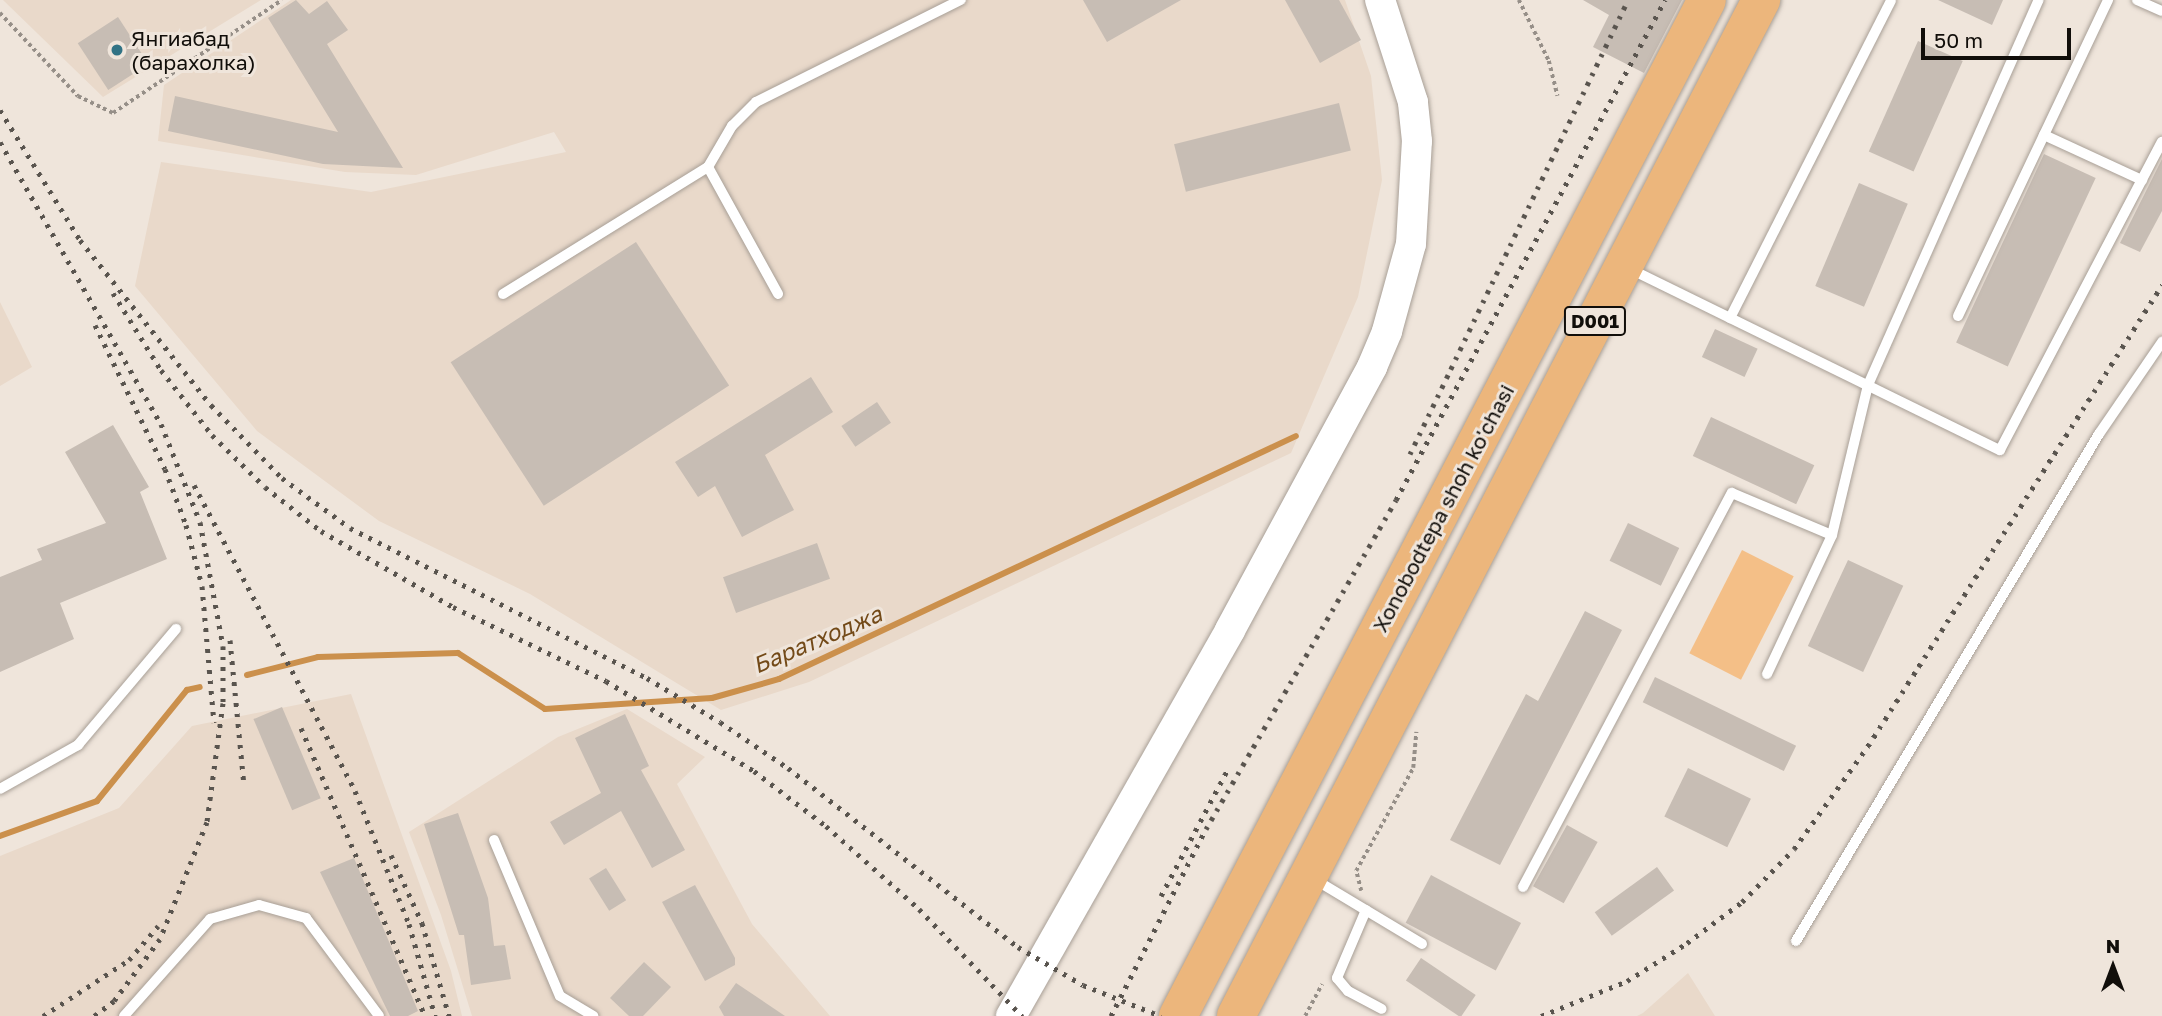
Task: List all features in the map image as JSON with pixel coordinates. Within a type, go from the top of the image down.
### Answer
[{"type":"highway","name":"Xonobodtepa shoh ko'chasi","points":[[1178,1016],[1707,0]]},
{"type":"highway","name":"D001","points":[[1237,1016],[1761,0]]},
{"type":"highway","points":[[1214,947],[1259,972]]},
{"type":"street","points":[[1011,1016],[1230,630],[1372,367],[1387,331],[1411,244],[1417,141],[1413,102],[1380,0]]},
{"type":"lane","points":[[503,294],[708,167],[733,126],[756,102],[961,0]]},
{"type":"lane","points":[[1730,318],[1891,0]]},
{"type":"lane","points":[[1767,674],[1832,535],[1868,385],[2039,0]]},
{"type":"lane","points":[[1958,317],[2108,0]]},
{"type":"lane","points":[[2137,0],[2162,11]]},
{"type":"lane","points":[[2044,135],[2141,180]]},
{"type":"lane","points":[[1623,266],[2000,450],[2162,142]]},
{"type":"lane","points":[[708,167],[778,294]]},
{"type":"lane","points":[[1796,941],[2099,434],[2162,342]]},
{"type":"lane","points":[[1523,887],[1732,493],[1832,535]]},
{"type":"lane","points":[[0,789],[78,745],[176,629]]},
{"type":"lane","points":[[494,839],[560,996],[593,1016]]},
{"type":"lane","points":[[1309,876],[1422,944]]},
{"type":"lane","points":[[124,1016],[210,919],[259,905],[306,918],[379,1016]]},
{"type":"lane","points":[[1366,910],[1337,978],[1348,990],[1382,1009]]},
{"type":"path","points":[[0,13],[78,96],[113,113],[282,0]]},
{"type":"path","points":[[1519,0],[1549,61],[1558,96]]},
{"type":"path","points":[[1363,897],[1356,871],[1413,768],[1417,727]]},
{"type":"path","points":[[1306,1016],[1326,977]]},
{"type":"shaded area","name":"Янгиабад (барахолка)","points":[[3,0],[261,0],[103,97]]},
{"type":"shaded area","points":[[291,0],[1345,0],[1371,76],[1382,180],[1358,297],[1291,453],[809,682],[721,710],[530,594],[379,521],[257,431],[135,286],[161,162],[371,192],[566,152],[554,132],[416,175],[345,172],[158,141],[164,85]]},
{"type":"shaded area","points":[[0,302],[32,367],[0,386]]},
{"type":"shaded area","points":[[1742,550],[1794,576],[1741,680],[1689,653]]},
{"type":"shaded area","points":[[351,694],[451,971],[462,1016],[0,1016],[0,856],[119,808],[192,726]]},
{"type":"shaded area","points":[[627,709],[705,757],[677,784],[752,924],[830,1016],[472,1016],[441,915],[409,832],[558,737]]},
{"type":"shaded area","points":[[1688,973],[1715,1016],[1637,1016],[1643,1013]]},
{"type":"building","points":[[296,0],[309,14],[327,1],[348,30],[327,44],[403,168],[323,164],[168,131],[175,96],[338,132],[268,18]]},
{"type":"building","points":[[1083,0],[1181,0],[1107,42]]},
{"type":"building","points":[[1285,0],[1339,0],[1361,40],[1320,63]]},
{"type":"building","points":[[1583,0],[1682,0],[1644,73],[1593,47],[1609,15]]},
{"type":"building","points":[[1938,0],[2003,0],[1992,25]]},
{"type":"building","points":[[118,17],[148,64],[108,90],[78,43]]},
{"type":"building","points":[[1918,41],[1963,61],[1914,171],[1869,152]]},
{"type":"building","points":[[1339,103],[1351,151],[1186,192],[1174,144]]},
{"type":"building","points":[[2044,154],[2096,178],[2008,367],[1956,343]]},
{"type":"building","points":[[2162,159],[2162,211],[2140,252],[2120,243]]},
{"type":"building","points":[[1859,183],[1908,204],[1864,307],[1815,286]]},
{"type":"building","points":[[636,242],[729,385],[544,506],[451,362]]},
{"type":"building","points":[[1715,329],[1758,349],[1744,377],[1702,357]]},
{"type":"building","points":[[811,377],[833,412],[765,455],[794,510],[742,537],[715,486],[698,497],[675,462]]},
{"type":"building","points":[[877,402],[891,423],[855,447],[841,426]]},
{"type":"building","points":[[1711,417],[1814,465],[1796,504],[1693,456]]},
{"type":"building","points":[[113,425],[149,487],[140,492],[167,559],[60,603],[74,639],[0,672],[0,577],[42,560],[37,549],[106,523],[65,452]]},
{"type":"building","points":[[1628,523],[1679,548],[1661,586],[1610,561]]},
{"type":"building","points":[[817,543],[830,579],[736,613],[723,577]]},
{"type":"building","points":[[1848,560],[1903,586],[1863,672],[1808,646]]},
{"type":"building","points":[[1585,611],[1622,630],[1500,865],[1450,840],[1526,694],[1538,701]]},
{"type":"building","points":[[1655,677],[1796,746],[1784,771],[1643,702]]},
{"type":"building","points":[[282,707],[321,798],[292,810],[253,719]]},
{"type":"building","points":[[625,714],[649,766],[641,770],[685,850],[652,868],[621,811],[564,845],[550,822],[601,793],[575,738]]},
{"type":"building","points":[[1688,768],[1751,799],[1727,847],[1664,817]]},
{"type":"building","points":[[458,813],[488,898],[494,946],[505,945],[511,979],[471,985],[464,935],[459,935],[424,824]]},
{"type":"building","points":[[1567,825],[1598,842],[1564,903],[1533,886]]},
{"type":"building","points":[[354,858],[418,1011],[408,1016],[390,1016],[320,872]]},
{"type":"building","points":[[1657,867],[1674,890],[1612,936],[1595,912]]},
{"type":"building","points":[[606,868],[626,900],[609,911],[589,879]]},
{"type":"building","points":[[1431,875],[1521,923],[1496,971],[1406,923]]},
{"type":"building","points":[[695,885],[735,958],[735,965],[705,981],[662,902]]},
{"type":"building","points":[[1421,958],[1476,995],[1461,1016],[1459,1016],[1406,980]]},
{"type":"building","points":[[644,962],[671,987],[643,1016],[629,1016],[610,998]]},
{"type":"building","points":[[736,983],[785,1016],[724,1016],[719,1007]]},
{"type":"waterway","name":"Баратходжа","points":[[247,675],[318,657],[458,653],[545,709],[712,698],[779,679],[1296,436]]},
{"type":"waterway","name":"Баратходжа","points":[[0,836],[97,801],[187,690],[200,687]]},
{"type":"railway","points":[[1410,454],[1628,0]]},
{"type":"railway","points":[[1111,1016],[1206,829],[1396,500],[1665,0]]},
{"type":"railway","points":[[0,110],[80,240],[211,405],[282,478],[350,528],[647,678],[720,722],[788,768],[1018,947],[1083,985],[1161,1016]]},
{"type":"railway","points":[[0,142],[161,424],[200,522],[223,646],[223,703],[207,822],[160,939],[114,1001],[94,1016]]},
{"type":"railway","points":[[1541,1016],[1627,981],[1687,943],[1742,902],[1794,849],[1868,746],[2162,285]]},
{"type":"railway","points":[[113,293],[161,370],[212,435],[265,487],[321,531],[453,607],[606,681],[754,771],[826,826],[919,909],[1022,1016]]},
{"type":"railway","points":[[95,325],[165,469],[186,525],[202,586],[214,722]]},
{"type":"railway","points":[[194,485],[355,791],[409,924],[435,1016]]},
{"type":"railway","points":[[230,640],[244,786]]},
{"type":"railway","points":[[301,728],[425,1016]]},
{"type":"railway","points":[[1161,896],[1228,769]]},
{"type":"railway","points":[[391,855],[422,923],[449,1016]]},
{"type":"railway","points":[[43,1016],[129,960],[158,926]]},
{"type":"place","name":"Янгиабад (барахолка)","points":[[117,50]]}]
